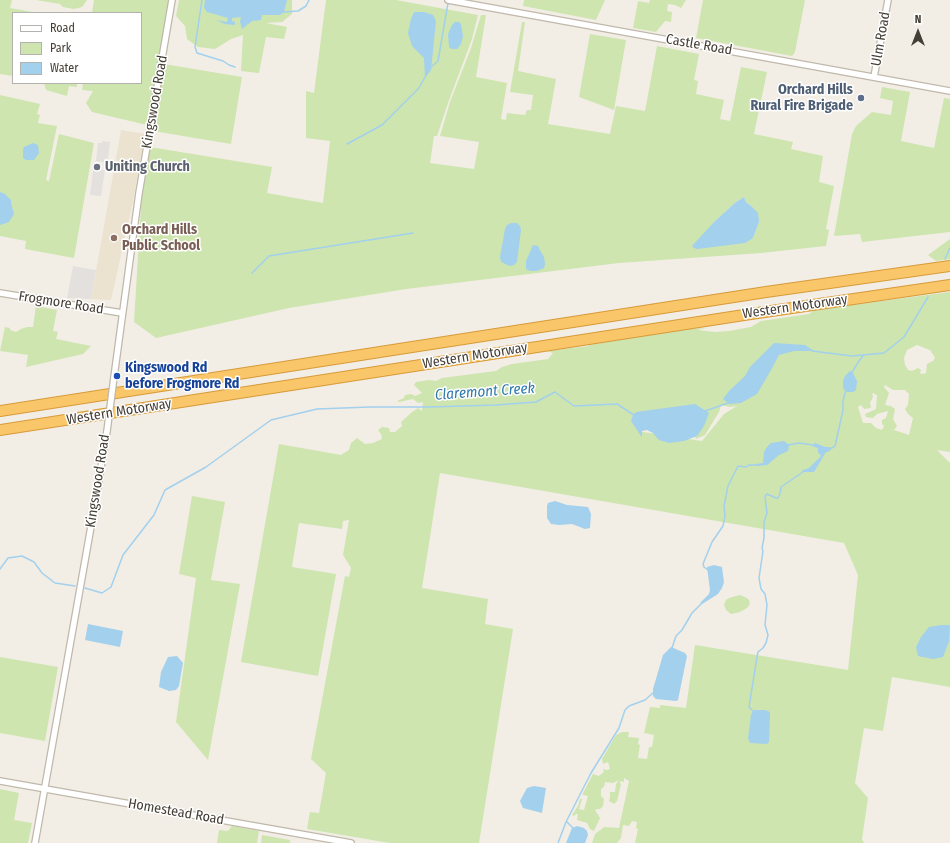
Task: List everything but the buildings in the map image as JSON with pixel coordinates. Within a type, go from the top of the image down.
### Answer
[{"type":"highway","name":"Western Motorway","points":[[0,411],[760,293],[950,266]]},
{"type":"highway","name":"Western Motorway","points":[[0,430],[744,314],[950,285]]},
{"type":"street","name":"Kingswood Road","points":[[35,843],[107,431],[140,188],[172,0]]},
{"type":"street","name":"Castle Road","points":[[448,0],[950,91]]},
{"type":"street","name":"Ulm Road","points":[[874,77],[888,0]]},
{"type":"street","name":"Frogmore Road","points":[[0,293],[122,313]]},
{"type":"street","name":"Homestead Road","points":[[0,781],[351,843]]},
{"type":"shaded area","name":"Orchard Hills Public School","points":[[121,130],[145,134],[132,206],[111,300],[91,299]]},
{"type":"shaded area","points":[[102,141],[110,142],[108,159],[105,158],[104,162],[96,161],[98,143],[102,143]]},
{"type":"shaded area","points":[[101,170],[105,170],[101,196],[90,195],[93,171],[100,172]]},
{"type":"shaded area","points":[[73,266],[96,270],[91,299],[67,298]]},
{"type":"green space","points":[[0,0],[12,0],[10,8],[32,12],[12,12],[12,76],[0,74]]},
{"type":"green space","points":[[36,0],[87,0],[82,7],[74,9],[63,7],[60,4]]},
{"type":"green space","points":[[94,0],[169,0],[147,125],[92,112],[86,103],[93,91],[82,90],[83,84],[142,84],[142,12],[92,12]]},
{"type":"green space","points":[[179,0],[292,0],[292,14],[282,22],[266,23],[287,27],[284,39],[266,37],[259,73],[241,71],[243,35],[231,39],[215,49],[198,47],[187,39],[185,26],[176,16]]},
{"type":"green space","points":[[326,0],[396,0],[478,15],[472,39],[437,136],[434,136],[430,163],[474,169],[479,142],[440,136],[450,102],[471,48],[481,15],[486,15],[476,77],[507,83],[501,119],[506,120],[507,113],[525,115],[527,110],[531,110],[533,95],[510,92],[522,22],[525,22],[518,71],[556,79],[548,124],[610,134],[616,106],[645,111],[657,46],[699,54],[694,80],[698,81],[696,94],[724,100],[720,119],[730,121],[741,67],[767,72],[754,134],[793,142],[791,149],[823,156],[819,182],[834,186],[826,229],[829,230],[826,246],[761,253],[619,263],[406,289],[289,308],[156,338],[134,322],[142,190],[150,147],[272,167],[267,193],[323,203],[330,141],[306,138],[306,91],[314,93]],"holes":[[[744,197],[746,202],[751,206],[759,222],[753,238],[709,229],[715,221],[736,202]]]},
{"type":"green space","points":[[524,0],[605,0],[596,20],[523,6]]},
{"type":"green space","points":[[650,0],[686,0],[681,8],[668,4],[667,11],[672,12],[671,22],[665,21],[656,32],[633,28],[638,1],[649,3]]},
{"type":"green space","points":[[703,0],[805,0],[795,52],[792,56],[696,38]]},
{"type":"green space","points":[[590,34],[626,40],[614,110],[579,97]]},
{"type":"green space","points":[[164,64],[242,77],[231,144],[153,131]]},
{"type":"green space","points":[[44,84],[77,84],[77,87],[69,86],[67,96],[46,90]]},
{"type":"green space","points":[[882,87],[910,92],[901,141],[934,148],[944,98],[950,99],[950,232],[862,242],[860,234],[834,236],[852,134],[856,126],[872,112],[891,115],[893,101],[880,98]]},
{"type":"green space","points":[[0,95],[40,104],[37,114],[40,115],[38,123],[57,126],[46,180],[49,181],[59,134],[94,143],[74,258],[25,249],[26,241],[0,236]]},
{"type":"green space","points":[[950,239],[950,259],[936,261],[928,255]]},
{"type":"green space","points":[[950,292],[950,452],[937,450],[950,463],[950,687],[892,677],[883,731],[864,728],[855,783],[868,798],[862,839],[864,843],[635,843],[638,829],[636,828],[637,822],[632,821],[629,826],[623,825],[621,838],[617,843],[592,843],[595,834],[604,827],[619,828],[629,781],[624,778],[624,782],[621,781],[620,783],[617,801],[614,804],[609,801],[610,792],[615,792],[616,784],[619,780],[613,783],[605,782],[604,787],[601,790],[601,796],[604,799],[603,806],[600,809],[595,810],[600,818],[594,831],[590,829],[587,823],[577,820],[578,814],[574,816],[572,815],[578,806],[580,799],[582,799],[579,809],[584,810],[588,796],[583,795],[583,793],[593,774],[599,776],[604,772],[603,769],[610,769],[608,762],[603,764],[602,759],[616,735],[622,732],[629,732],[628,737],[639,738],[638,744],[640,745],[638,758],[647,759],[649,747],[652,747],[654,735],[644,733],[650,707],[660,708],[660,705],[686,708],[695,645],[848,670],[858,575],[844,543],[440,473],[422,588],[488,599],[485,624],[513,629],[479,843],[390,843],[307,829],[310,812],[319,813],[326,773],[311,759],[345,576],[349,577],[351,568],[343,555],[349,520],[343,521],[342,529],[299,523],[292,567],[336,574],[318,676],[241,662],[279,444],[341,455],[349,450],[351,443],[357,438],[365,444],[373,443],[382,439],[378,430],[382,427],[389,428],[390,432],[395,432],[402,426],[401,422],[411,413],[418,408],[422,411],[423,402],[418,403],[413,399],[399,402],[397,401],[404,398],[405,395],[411,394],[415,396],[422,393],[414,385],[416,382],[429,380],[436,381],[442,378],[496,371],[502,367],[512,364],[548,359],[553,353],[547,351],[589,346],[688,329],[706,328],[698,330],[715,332],[729,331],[751,327],[761,321],[809,314],[814,310]],"holes":[[[917,345],[930,350],[935,358],[927,364],[926,373],[920,373],[921,370],[918,368],[912,371],[908,370],[905,365],[904,358],[907,350]],[[885,385],[893,390],[905,390],[909,394],[908,405],[905,409],[913,418],[909,435],[894,430],[897,426],[893,419],[895,409],[891,406],[885,405],[889,393],[884,387]],[[872,393],[877,395],[876,409],[865,414],[866,417],[873,418],[877,414],[888,411],[886,418],[882,420],[882,424],[884,426],[882,430],[876,428],[871,423],[863,423],[858,407],[861,405],[864,409],[871,408],[870,403],[873,397]],[[721,405],[730,407],[737,406],[724,414],[702,441],[637,431],[701,419],[693,432],[696,439],[705,435],[719,412]]]},
{"type":"green space","points":[[36,306],[57,310],[53,331],[58,332],[56,339],[91,346],[83,354],[26,367],[28,355],[0,351],[5,327],[16,332],[27,327],[33,327]]},
{"type":"green space","points":[[192,496],[225,502],[211,580],[240,584],[208,760],[176,722],[196,578],[179,574]]},
{"type":"green space","points":[[740,595],[747,598],[750,604],[747,608],[740,612],[731,614],[726,610],[724,605],[726,600]]},
{"type":"green space","points":[[0,657],[58,667],[45,741],[0,733]]},
{"type":"green space","points":[[0,789],[19,793],[14,820],[32,823],[28,843],[0,843]]},
{"type":"green space","points":[[232,826],[259,831],[257,843],[217,843],[219,830],[228,831]]},
{"type":"green space","points":[[262,835],[290,840],[290,843],[261,843]]},
{"type":"water","points":[[205,0],[287,0],[284,12],[280,15],[262,15],[261,20],[252,21],[242,29],[240,22],[241,17],[232,18],[235,25],[225,24],[216,20],[227,22],[228,18],[207,12],[204,8]]},
{"type":"water","points":[[414,12],[424,12],[433,15],[436,21],[431,70],[425,78],[424,58],[412,46],[408,33]]},
{"type":"water","points":[[455,22],[459,22],[461,24],[463,36],[461,44],[457,49],[452,49],[449,47],[448,34]]},
{"type":"water","points":[[33,143],[38,145],[39,153],[34,160],[26,160],[23,158],[24,147]]},
{"type":"water","points":[[0,192],[5,194],[11,200],[14,214],[9,222],[0,225]]},
{"type":"water","points":[[744,197],[746,202],[758,213],[759,222],[753,238],[745,243],[697,249],[692,246],[715,221],[736,202]]},
{"type":"water","points":[[517,223],[521,230],[517,262],[510,266],[501,262],[500,257],[505,229],[507,225]]},
{"type":"water","points":[[533,245],[538,246],[544,257],[544,268],[537,271],[530,271],[526,269],[526,261]]},
{"type":"water","points":[[774,343],[805,345],[814,351],[794,351],[779,355],[757,394],[741,403],[729,404],[723,399],[745,376],[750,367]]},
{"type":"water","points":[[850,371],[853,373],[857,381],[856,390],[853,392],[847,392],[843,388],[843,381],[845,376]]},
{"type":"water","points":[[695,404],[709,413],[704,426],[697,436],[684,441],[669,443],[659,440],[653,433],[647,430],[642,431],[642,437],[631,421],[636,412]]},
{"type":"water","points":[[784,441],[789,445],[788,451],[779,455],[767,465],[758,466],[756,464],[763,463],[764,452],[771,443]]},
{"type":"water","points":[[815,443],[825,447],[830,447],[830,451],[826,452],[814,472],[804,472],[799,475],[803,470],[809,468],[821,456],[818,452],[818,448],[812,446]]},
{"type":"water","points":[[555,501],[567,505],[588,507],[591,514],[590,528],[585,529],[572,524],[551,524],[547,518],[547,506],[548,503]]},
{"type":"water","points":[[714,565],[722,567],[724,582],[718,594],[702,604],[700,603],[709,594],[710,590],[707,567]]},
{"type":"water","points":[[88,624],[123,631],[120,647],[85,640]]},
{"type":"water","points":[[950,625],[949,641],[943,657],[933,659],[918,656],[916,647],[921,637],[929,627]]},
{"type":"water","points":[[671,647],[685,653],[687,656],[678,700],[676,701],[656,699],[653,696],[653,689],[663,655]]},
{"type":"water","points":[[177,656],[183,663],[179,686],[176,690],[169,691],[159,687],[161,672],[168,657]]},
{"type":"water","points":[[755,710],[765,710],[770,712],[769,742],[767,744],[750,743],[748,738],[751,715]]},
{"type":"water","points":[[534,786],[546,788],[542,813],[523,808],[520,801],[527,788]]},
{"type":"water","points":[[577,826],[584,828],[587,831],[588,835],[585,843],[566,843],[572,828]]},
{"type":"waterway","points":[[202,0],[195,47],[197,53],[223,61],[235,67]]},
{"type":"waterway","points":[[284,12],[298,11],[306,6],[309,0]]},
{"type":"waterway","points":[[431,67],[438,61],[448,3]]},
{"type":"waterway","points":[[347,144],[382,125],[419,88],[425,77]]},
{"type":"waterway","points":[[252,273],[269,256],[413,233]]},
{"type":"waterway","name":"Claremont Creek","points":[[945,259],[950,248]]},
{"type":"waterway","name":"Claremont Creek","points":[[812,351],[852,356],[884,353],[904,337],[928,297]]},
{"type":"waterway","points":[[851,374],[863,356]]},
{"type":"waterway","points":[[830,449],[835,446],[846,389]]},
{"type":"waterway","name":"Claremont Creek","points":[[85,588],[102,593],[111,587],[123,555],[154,515],[165,490],[206,467],[271,420],[317,409],[496,405],[536,402],[555,392],[574,406],[617,404],[634,415]]},
{"type":"waterway","name":"Claremont Creek","points":[[705,411],[728,403]]},
{"type":"waterway","points":[[787,445],[799,443],[813,445]]},
{"type":"waterway","points":[[708,570],[703,564],[712,542],[723,526],[725,516],[724,506],[728,486],[738,466],[746,467],[749,465],[757,465]]},
{"type":"waterway","points":[[753,711],[749,707],[757,657],[758,652],[766,643],[768,635],[765,625],[767,605],[765,594],[761,589],[759,578],[763,551],[764,522],[767,513],[765,497],[767,494],[778,498],[781,487],[800,474]]},
{"type":"waterway","name":"Claremont Creek","points":[[0,569],[8,558],[22,556],[34,562],[42,573],[55,583],[75,586]]},
{"type":"waterway","points":[[672,648],[676,636],[682,630],[692,613],[702,603]]},
{"type":"waterway","points":[[558,843],[566,822],[591,773],[619,728],[625,710],[629,706],[645,700],[654,692]]},
{"type":"waterway","points":[[567,822],[573,828]]},
{"type":"place","name":"Orchard Hills Rural Fire Brigade","points":[[861,98]]},
{"type":"place","name":"Uniting Church","points":[[97,167]]},
{"type":"place","name":"Orchard Hills Public School","points":[[114,238]]},
{"type":"place","name":"Kingswood Rd before Frogmore Rd","points":[[117,376]]}]
